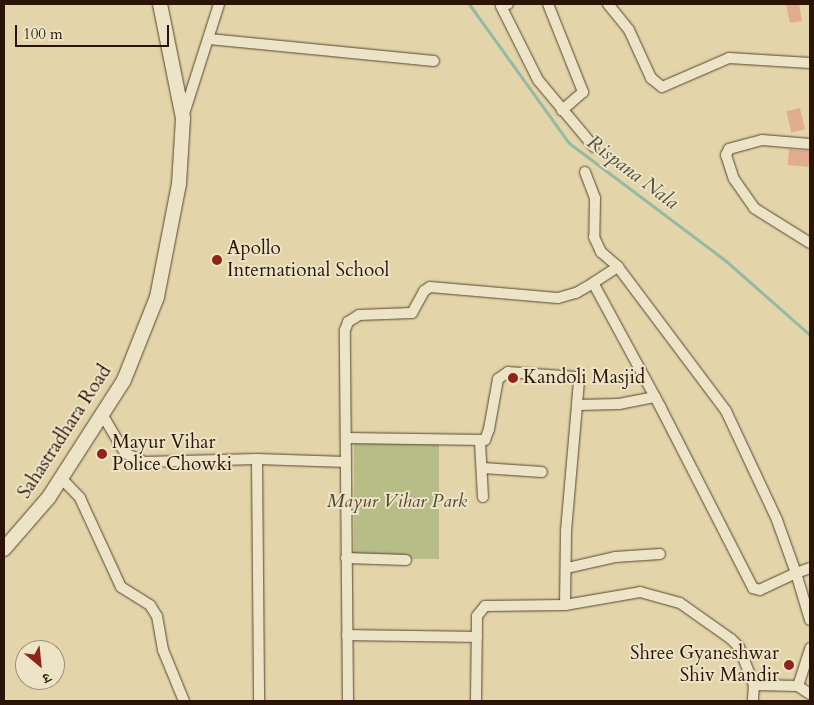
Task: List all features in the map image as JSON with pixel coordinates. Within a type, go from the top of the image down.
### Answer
[{"type":"main road","name":"Sahastradhara Road","points":[[5,545],[61,478],[124,380],[157,297],[179,184],[183,118],[160,4]]},
{"type":"street","points":[[183,118],[219,4]]},
{"type":"street","points":[[548,4],[583,92],[562,110]]},
{"type":"street","points":[[608,4],[629,30],[650,78],[662,86],[729,58],[810,63]]},
{"type":"street","points":[[503,5],[538,80],[594,147]]},
{"type":"street","points":[[209,39],[434,61]]},
{"type":"street","points":[[810,144],[762,140],[729,149],[726,155],[734,179],[754,208],[810,243]]},
{"type":"street","points":[[585,172],[595,198],[594,237],[601,252],[618,268],[726,411],[777,520],[810,620]]},
{"type":"street","points":[[348,701],[345,330],[351,318],[412,314],[424,291],[430,287],[558,298],[576,293],[618,268]]},
{"type":"street","points":[[592,283],[655,397],[753,588],[760,590],[810,568]]},
{"type":"street","points":[[346,438],[480,442],[488,436],[496,385],[502,373],[576,377],[580,381],[566,530],[567,568],[565,605]]},
{"type":"street","points":[[577,405],[619,404],[655,397]]},
{"type":"street","points":[[102,414],[125,453],[144,462],[256,459],[346,462]]},
{"type":"street","points":[[480,442],[483,468],[483,497]]},
{"type":"street","points":[[256,459],[259,701]]},
{"type":"street","points":[[483,468],[542,472]]},
{"type":"street","points":[[61,478],[80,498],[118,583],[126,592],[150,605],[157,616],[163,650],[184,701]]},
{"type":"street","points":[[567,568],[615,557],[660,554]]},
{"type":"street","points":[[346,558],[406,560]]},
{"type":"street","points":[[476,701],[477,616],[485,606],[492,604],[565,605],[640,592],[680,603],[739,647],[754,685],[752,701]]},
{"type":"street","points":[[347,635],[477,637]]},
{"type":"street","points":[[798,686],[810,648]]},
{"type":"street","points":[[754,685],[798,686],[810,694]]},
{"type":"green space","name":"Mayur Vihar Park","points":[[354,444],[439,444],[439,559],[354,559]]},
{"type":"building","points":[[786,4],[799,4],[802,21],[790,23]]},
{"type":"building","points":[[800,108],[805,129],[791,133],[786,111]]},
{"type":"building","points":[[789,149],[810,151],[809,167],[788,165]]},
{"type":"waterway","name":"Rispana Nala","points":[[469,4],[569,143],[726,261],[810,335]]},
{"type":"place","name":"Apollo International School","points":[[217,260]]},
{"type":"place","name":"Kandoli Masjid","points":[[513,378]]},
{"type":"place","name":"Mayur Vihar Police Chowki","points":[[102,454]]},
{"type":"place","name":"Shree Gyaneshwar Shiv Mandir","points":[[789,665]]}]
